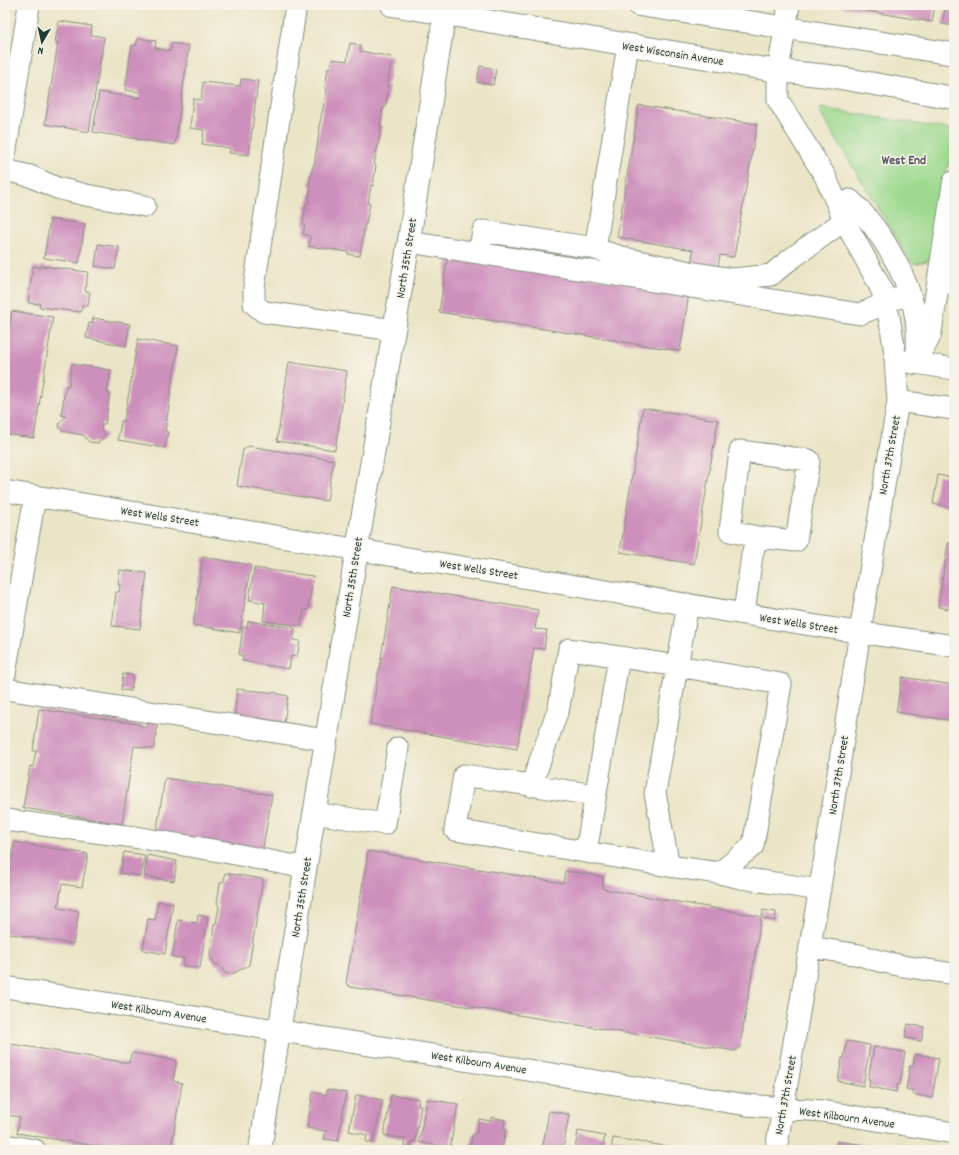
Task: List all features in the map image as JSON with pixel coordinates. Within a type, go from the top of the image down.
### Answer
[{"type":"main road","name":"West Wisconsin Avenue","points":[[392,5],[445,9],[628,45],[778,71],[829,76],[954,98]]},
{"type":"main road","points":[[639,5],[954,54]]},
{"type":"main road","name":"North 35th Street","points":[[260,1150],[357,549],[409,242],[445,9]]},
{"type":"main road","points":[[905,361],[930,335],[946,282],[954,182]]},
{"type":"street","points":[[5,155],[29,5]]},
{"type":"street","points":[[296,5],[254,288],[254,304],[264,312],[394,330]]},
{"type":"street","name":"North 37th Street","points":[[788,5],[778,71],[778,100],[825,176],[852,214],[886,302],[890,322],[905,361]]},
{"type":"street","points":[[595,249],[628,45]]},
{"type":"street","points":[[5,170],[30,176],[57,188],[145,206]]},
{"type":"street","points":[[479,253],[483,231],[588,246],[650,264],[733,279],[771,275],[852,214]]},
{"type":"street","name":"North 37th Street","points":[[776,1150],[820,890],[898,400],[905,361],[917,331],[909,293],[892,254],[879,234],[852,214]]},
{"type":"street","points":[[409,242],[860,314],[909,293]]},
{"type":"street","points":[[905,361],[954,369]]},
{"type":"street","points":[[898,400],[954,409]]},
{"type":"street","points":[[740,451],[809,460],[796,541],[757,537],[730,531],[740,451]]},
{"type":"street","name":"West Wells Street","points":[[5,491],[688,604],[954,646]]},
{"type":"street","points":[[5,674],[34,496]]},
{"type":"street","points":[[744,613],[752,555],[757,537]]},
{"type":"street","points":[[669,866],[655,793],[688,604]]},
{"type":"street","points":[[531,786],[560,707],[569,649],[782,684],[753,846],[719,873]]},
{"type":"street","points":[[586,852],[619,657]]},
{"type":"street","points":[[5,689],[326,740]]},
{"type":"street","points":[[314,812],[385,824],[398,748]]},
{"type":"street","points":[[595,795],[464,775],[455,830],[820,890]]},
{"type":"street","points":[[5,820],[141,838],[225,852],[305,868]]},
{"type":"street","points":[[810,947],[954,974]]},
{"type":"street","name":"West Kilbourn Avenue","points":[[5,987],[280,1032],[597,1080],[747,1105],[822,1111],[954,1133]]},
{"type":"street","points":[[5,1145],[35,1150]]},
{"type":"green space","points":[[821,108],[954,130],[954,151],[946,171],[931,260],[914,264],[909,259],[819,111]]},
{"type":"building","points":[[832,5],[935,5],[932,22]]},
{"type":"building","points":[[946,5],[954,5],[954,26],[942,24]]},
{"type":"building","points":[[59,21],[92,26],[91,35],[104,37],[89,132],[45,124],[58,43],[55,42]]},
{"type":"building","points":[[138,38],[156,41],[155,48],[170,51],[172,43],[189,46],[175,145],[93,132],[99,92],[139,98],[140,92],[125,90],[132,45],[136,46]]},
{"type":"building","points":[[350,43],[360,45],[360,51],[392,57],[387,87],[389,87],[385,108],[383,108],[380,126],[382,126],[374,164],[376,165],[373,186],[371,185],[368,204],[370,204],[360,256],[348,254],[348,252],[309,246],[310,236],[303,234],[306,204],[308,204],[311,186],[309,185],[313,165],[314,166],[319,127],[327,89],[325,88],[328,68],[330,68],[332,59],[347,61]]},
{"type":"building","points":[[480,66],[496,69],[493,85],[477,82]]},
{"type":"building","points":[[241,79],[258,81],[249,155],[229,153],[230,148],[202,144],[204,130],[190,128],[193,99],[201,100],[203,82],[240,86]]},
{"type":"building","points":[[639,105],[757,124],[734,257],[720,255],[717,272],[691,268],[693,250],[617,237]]},
{"type":"building","points":[[50,219],[85,224],[79,263],[44,258]]},
{"type":"building","points":[[98,244],[119,247],[115,269],[95,266]]},
{"type":"building","points":[[448,255],[689,293],[680,351],[439,312]]},
{"type":"building","points":[[33,266],[88,272],[85,291],[90,292],[88,306],[82,305],[81,312],[39,307],[40,304],[28,303]]},
{"type":"building","points":[[12,311],[53,317],[34,438],[5,434],[5,354]]},
{"type":"building","points":[[93,318],[130,324],[126,346],[86,338],[89,323],[92,324]]},
{"type":"building","points":[[138,339],[178,346],[165,431],[168,432],[165,448],[118,440],[121,421],[124,421]]},
{"type":"building","points":[[289,362],[347,371],[335,450],[277,441]]},
{"type":"building","points":[[72,364],[111,370],[107,393],[110,393],[105,424],[102,424],[101,430],[106,436],[98,443],[89,442],[83,435],[62,431],[59,427],[60,422],[66,416],[61,415],[66,385],[69,386]]},
{"type":"building","points":[[643,408],[718,420],[694,564],[620,552]]},
{"type":"building","points":[[249,446],[334,460],[327,501],[237,486],[243,450]]},
{"type":"building","points":[[938,475],[954,478],[954,508],[933,504]]},
{"type":"building","points":[[948,543],[954,544],[954,610],[938,607]]},
{"type":"building","points":[[203,557],[251,565],[240,633],[193,625]]},
{"type":"building","points":[[254,568],[313,576],[308,610],[304,610],[301,626],[263,621],[265,603],[249,600]]},
{"type":"building","points":[[120,570],[147,573],[140,629],[112,626],[116,592],[119,592],[120,585],[118,585]]},
{"type":"building","points":[[393,586],[538,610],[535,629],[547,630],[544,649],[534,648],[517,749],[370,724]]},
{"type":"building","points":[[248,621],[295,628],[293,640],[300,641],[297,657],[291,656],[289,669],[242,661],[243,655],[239,655],[243,627],[247,627]]},
{"type":"building","points":[[123,674],[133,675],[131,691],[121,690]]},
{"type":"building","points":[[902,677],[954,685],[954,721],[896,712]]},
{"type":"building","points":[[237,689],[278,693],[288,696],[284,724],[234,718]]},
{"type":"building","points":[[39,709],[138,724],[146,728],[150,718],[158,722],[154,749],[134,746],[122,824],[23,808],[30,766],[33,767],[36,751],[33,751]]},
{"type":"building","points":[[165,778],[272,795],[262,853],[156,835]]},
{"type":"building","points":[[14,842],[88,854],[82,887],[62,884],[58,908],[79,911],[73,944],[5,933],[5,902]]},
{"type":"building","points":[[369,851],[563,883],[565,871],[580,873],[603,877],[603,889],[759,916],[761,919],[740,1047],[735,1051],[350,987],[346,983]]},
{"type":"building","points":[[124,852],[145,855],[141,876],[120,873]]},
{"type":"building","points":[[147,855],[177,861],[174,881],[144,876]]},
{"type":"building","points":[[225,873],[263,879],[249,965],[232,974],[225,973],[210,957],[214,924],[216,923],[219,906],[217,904],[220,883],[224,881]]},
{"type":"building","points":[[158,901],[173,903],[165,954],[143,950],[148,919],[155,920]]},
{"type":"building","points":[[763,910],[776,912],[775,921],[762,918]]},
{"type":"building","points":[[198,915],[208,917],[200,968],[183,966],[184,958],[172,957],[178,920],[197,923]]},
{"type":"building","points":[[908,1024],[924,1027],[921,1041],[905,1038]]},
{"type":"building","points":[[847,1041],[870,1045],[863,1086],[838,1081]]},
{"type":"building","points":[[5,1043],[129,1063],[131,1054],[133,1053],[174,1060],[176,1062],[173,1081],[182,1083],[171,1150],[120,1150],[17,1133],[20,1117],[5,1115]]},
{"type":"building","points":[[874,1047],[905,1052],[900,1085],[898,1084],[896,1092],[869,1087],[870,1079],[868,1079]]},
{"type":"building","points":[[915,1054],[939,1058],[932,1098],[913,1094],[914,1091],[906,1089],[910,1066],[913,1066]]},
{"type":"building","points":[[327,1089],[346,1093],[338,1141],[324,1139],[326,1131],[307,1128],[313,1092],[326,1095]]},
{"type":"building","points":[[356,1095],[383,1100],[373,1143],[366,1142],[367,1135],[349,1131]]},
{"type":"building","points":[[391,1095],[419,1099],[418,1105],[421,1105],[415,1142],[412,1141],[411,1148],[404,1147],[405,1139],[384,1135]]},
{"type":"building","points":[[427,1099],[458,1104],[450,1147],[447,1147],[446,1150],[438,1150],[439,1146],[419,1142]]},
{"type":"building","points":[[549,1111],[569,1114],[563,1150],[542,1150]]},
{"type":"building","points":[[491,1117],[505,1120],[503,1129],[506,1129],[502,1150],[470,1150],[472,1135],[477,1132],[479,1119],[491,1121]]},
{"type":"building","points":[[578,1131],[605,1136],[602,1150],[575,1150]]},
{"type":"building","points":[[613,1138],[685,1149],[685,1150],[611,1150]]},
{"type":"building","points":[[837,1141],[877,1147],[877,1150],[835,1150]]},
{"type":"district","name":"West End","points":[[904,159]]}]
